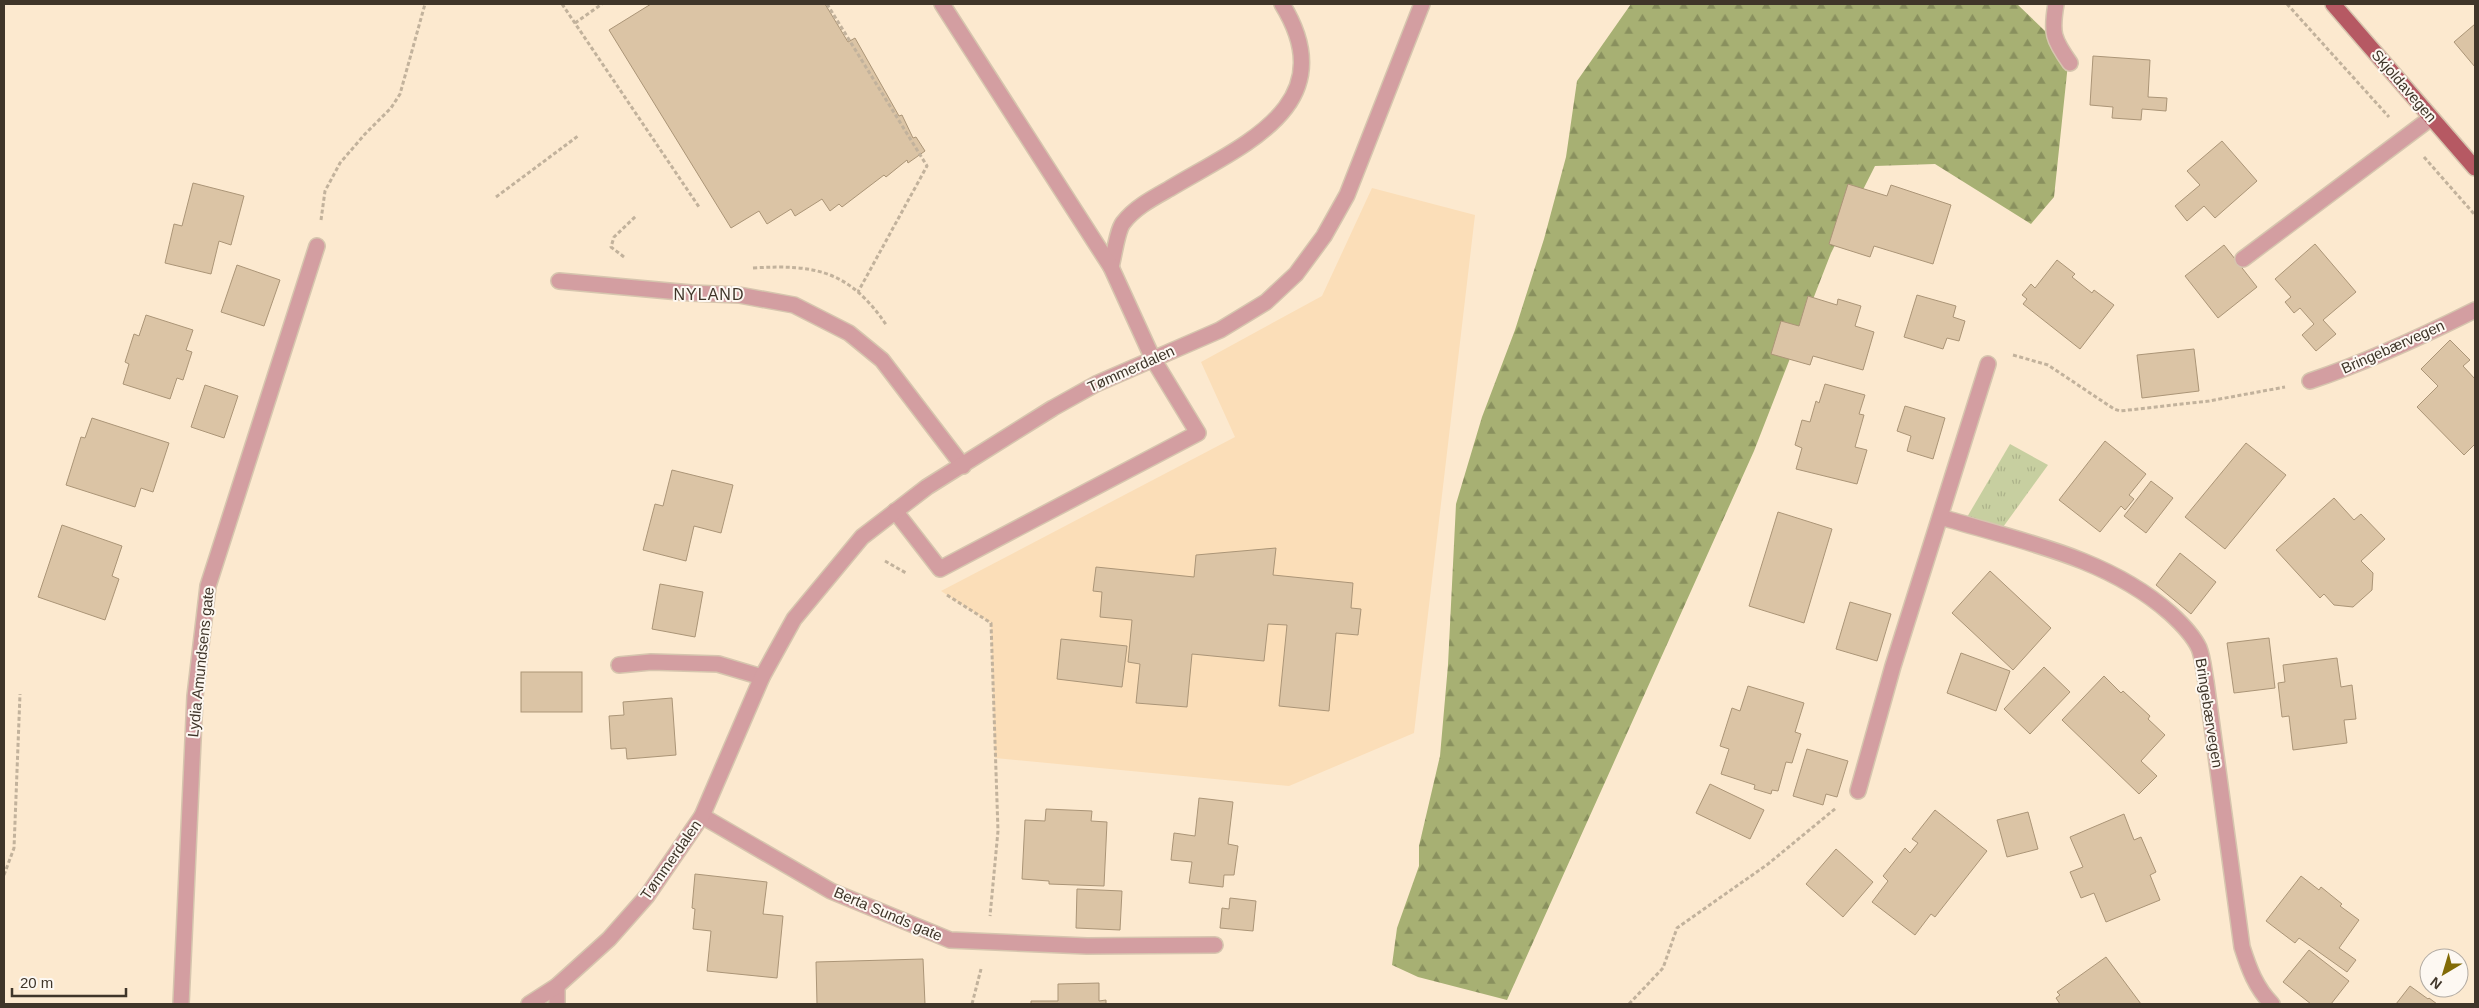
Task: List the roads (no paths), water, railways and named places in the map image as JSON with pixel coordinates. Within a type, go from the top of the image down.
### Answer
[{"type":"main road","name":"Skjoldavegen","points":[[2333,4],[2475,168]]},
{"type":"street","points":[[895,511],[940,569],[1198,433],[1153,359],[1111,267],[942,4]]},
{"type":"street","points":[[1111,267],[1122,224],[1141,206],[1255,137],[1279,117],[1294,96],[1303,72],[1302,47],[1294,22],[1282,4]]},
{"type":"street","name":"Tømmerdalen","points":[[529,1004],[557,986],[609,939],[647,896],[702,816],[762,677],[794,619],[862,537],[927,487],[1053,408],[1096,384],[1220,330],[1266,302],[1296,274],[1324,236],[1351,187],[1422,4]]},
{"type":"street","points":[[2056,4],[2052,25],[2055,42],[2070,63]]},
{"type":"street","points":[[2242,259],[2431,118]]},
{"type":"street","name":"Lydia Amundsens gate","points":[[181,1004],[195,696],[208,586],[317,246]]},
{"type":"street","points":[[559,280],[691,293],[739,295],[794,306],[849,333],[882,360],[963,466]]},
{"type":"street","name":"Bringebærvegen","points":[[2310,381],[2352,367],[2404,345],[2475,310]]},
{"type":"street","points":[[1858,791],[1893,666],[1988,364]]},
{"type":"street","name":"Bringebærvegen","points":[[1941,517],[2068,555],[2113,573],[2155,600],[2182,624],[2199,649],[2206,682],[2242,947],[2251,973],[2263,995],[2272,1004]]},
{"type":"street","points":[[619,665],[651,662],[718,664],[762,677]]},
{"type":"street","name":"Berta Sunds gate","points":[[702,816],[830,890],[950,940],[987,944],[1215,945]]},
{"type":"street","points":[[557,986],[557,1004]]},
{"type":"district","name":"NYLAND","points":[[709,294]]}]
